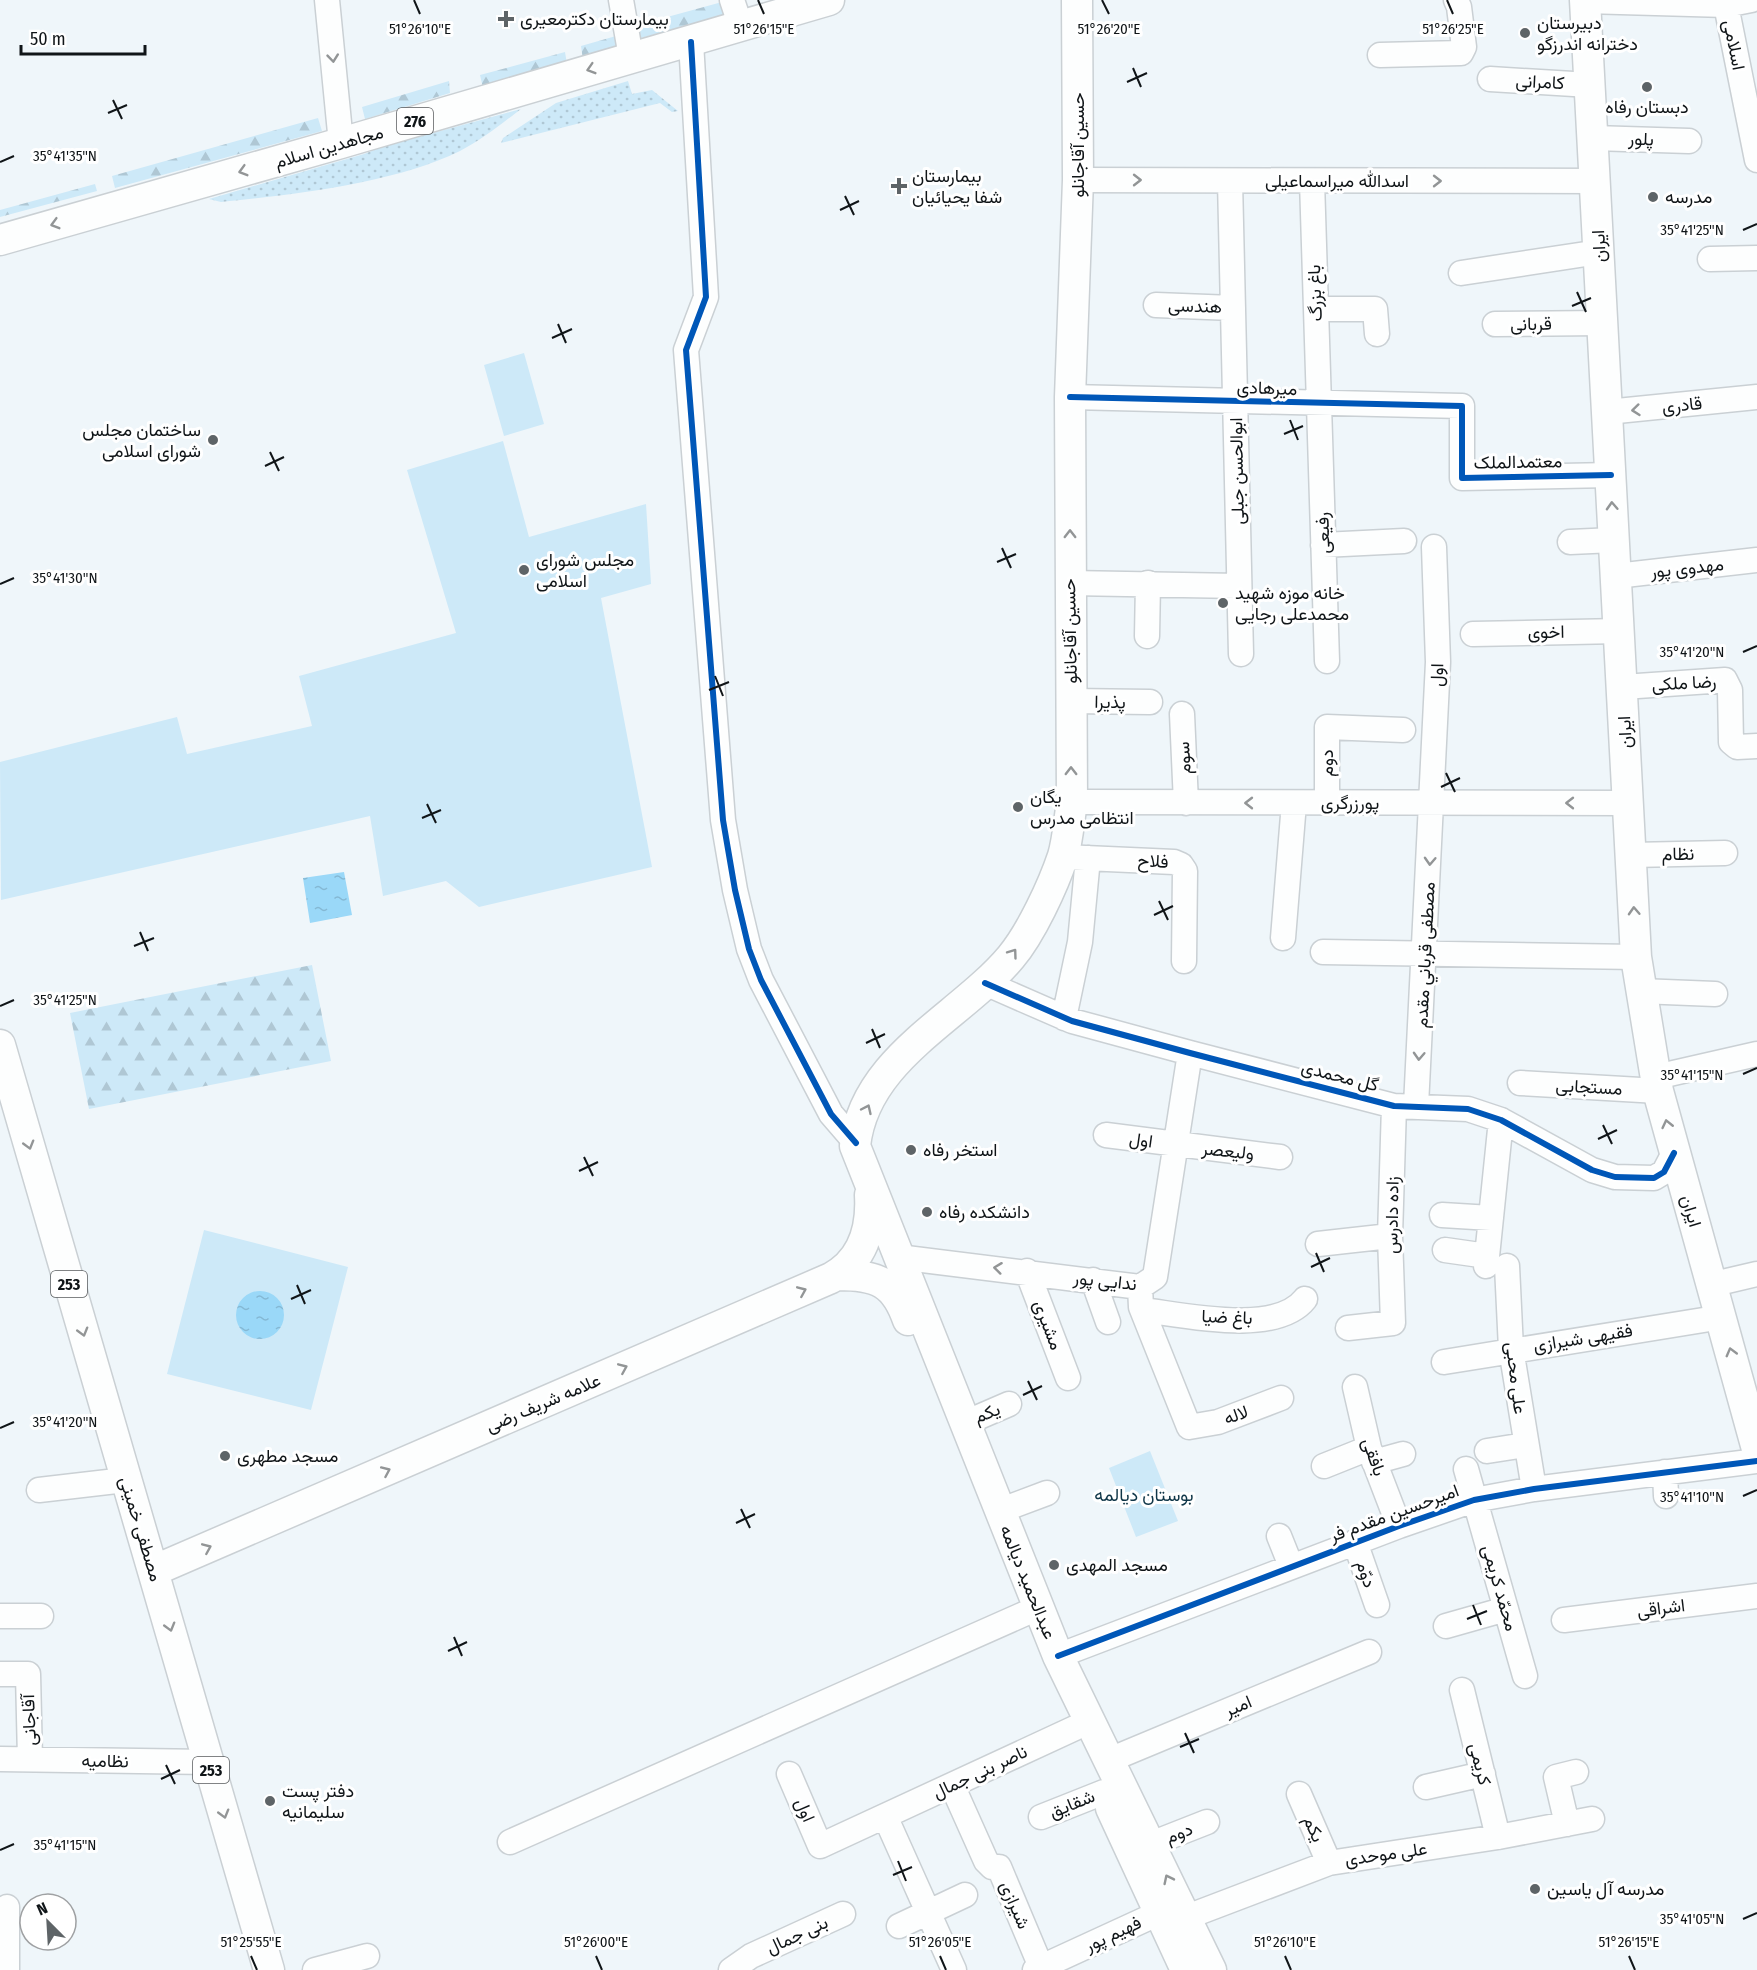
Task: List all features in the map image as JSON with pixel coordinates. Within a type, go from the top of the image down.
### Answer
[{"type":"main road","name":"مجاهدین اسلام","points":[[0,240],[341,143],[631,57],[691,42],[737,13],[829,0]]},
{"type":"main road","name":"حسین آقاجانلو","points":[[856,1143],[861,1121],[872,1098],[906,1052],[985,983],[1012,956],[1043,903],[1075,857],[1072,802],[1070,397],[1078,180],[1077,0]]},
{"type":"main road","name":"ایران","points":[[1585,0],[1636,957],[1640,991],[1657,1084],[1674,1153],[1722,1317],[1750,1391],[1757,1449]]},
{"type":"main road","name":"مصطفی خمینی","points":[[0,1045],[7,1082],[209,1762],[263,1962]]},
{"type":"main road","points":[[856,1143],[870,1184]]},
{"type":"main road","name":"عبدالحمید دیالمه","points":[[870,1184],[1058,1656],[1107,1761],[1151,1844],[1173,1915],[1186,1970]]},
{"type":"main road","name":"علامه شریف رضی","points":[[153,1571],[838,1275],[854,1261],[866,1239],[872,1214],[870,1184]]},
{"type":"main road","points":[[838,1275],[858,1275],[882,1282],[898,1257]]},
{"type":"main road","name":"عبدالحمید دیالمه","points":[[882,1282],[897,1295],[903,1305],[1024,1614],[1104,1792],[1173,1915],[1211,1970]]},
{"type":"street","points":[[327,0],[341,143]]},
{"type":"street","points":[[621,0],[631,57]]},
{"type":"street","points":[[1380,55],[1461,52],[1464,46],[1456,0]]},
{"type":"street","points":[[1585,0],[1726,3],[1751,0]]},
{"type":"street","name":"اسلامی","points":[[1726,3],[1754,131],[1757,160]]},
{"type":"street","points":[[691,42],[706,297],[686,350],[723,820],[749,949],[761,980],[831,1114],[856,1143]]},
{"type":"street","name":"کامرانی","points":[[1490,79],[1590,85]]},
{"type":"street","name":"پلور","points":[[1593,138],[1689,141]]},
{"type":"street","name":"اسدالله میراسماعیلی","points":[[1078,180],[1595,181]]},
{"type":"street","name":"ابوالحسن جبلی","points":[[1230,181],[1241,654]]},
{"type":"street","name":"باغ بزرگ","points":[[1312,181],[1319,405]]},
{"type":"street","points":[[1461,273],[1599,252]]},
{"type":"street","points":[[1710,259],[1757,258]]},
{"type":"street","name":"هندسی","points":[[1156,305],[1233,308]]},
{"type":"street","points":[[1316,309],[1375,309],[1377,334]]},
{"type":"street","name":"قربانی","points":[[1494,324],[1603,322]]},
{"type":"street","name":"میرهادی","points":[[1070,397],[1319,405],[1462,406]]},
{"type":"street","name":"قادرى","points":[[1608,412],[1757,397]]},
{"type":"street","name":"رفیعی","points":[[1319,405],[1327,661]]},
{"type":"street","name":"معتمدالملک","points":[[1462,406],[1462,478],[1611,476]]},
{"type":"street","points":[[1570,542],[1614,540]]},
{"type":"street","points":[[1323,545],[1404,541]]},
{"type":"street","name":"اول","points":[[1433,803],[1438,662],[1434,548]]},
{"type":"street","name":"مهدوی پور","points":[[1616,576],[1757,560]]},
{"type":"street","points":[[1070,583],[1239,586]]},
{"type":"street","points":[[1147,636],[1148,584]]},
{"type":"street","name":"اخوی","points":[[1473,634],[1620,631]]},
{"type":"street","name":"رضا ملکی","points":[[1623,687],[1725,680],[1730,690],[1731,741],[1737,747],[1757,746]]},
{"type":"street","name":"پذیرا","points":[[1071,701],[1150,702]]},
{"type":"street","name":"سوم","points":[[1182,714],[1186,803]]},
{"type":"street","name":"دوم","points":[[1327,803],[1327,727],[1403,730]]},
{"type":"street","name":"پورزرگری","points":[[1072,802],[1628,803]]},
{"type":"street","points":[[1283,938],[1294,803]]},
{"type":"street","name":"مصطفی قرباني مقدم","points":[[1405,1106],[1425,954],[1433,803]]},
{"type":"street","name":"نظام","points":[[1632,855],[1725,853]]},
{"type":"street","points":[[1064,1018],[1080,942],[1075,857]]},
{"type":"street","name":"فلاح","points":[[1075,857],[1174,862],[1184,867],[1184,961]]},
{"type":"street","points":[[1323,952],[1636,957]]},
{"type":"street","name":"گل محمدی","points":[[985,983],[1064,1018],[1190,1053],[1405,1106],[1468,1109],[1501,1120],[1592,1170],[1615,1177],[1653,1178],[1664,1172],[1674,1153]]},
{"type":"street","points":[[1640,991],[1715,994]]},
{"type":"street","name":"ندایی پور","points":[[898,1257],[1140,1287],[1155,1277],[1190,1053]]},
{"type":"street","name":"مستجابی","points":[[1520,1083],[1657,1084],[1757,1054]]},
{"type":"street","name":"زاده دادرس","points":[[1348,1328],[1393,1323],[1390,1236],[1405,1106]]},
{"type":"street","name":"علی محبی","points":[[1501,1120],[1491,1218],[1494,1263],[1511,1349],[1533,1489]]},
{"type":"street","name":"اول","points":[[1106,1135],[1176,1145]]},
{"type":"street","name":"ولیعصر","points":[[1176,1145],[1280,1157]]},
{"type":"street","points":[[1442,1215],[1491,1218]]},
{"type":"street","points":[[1318,1244],[1390,1236]]},
{"type":"street","points":[[1445,1250],[1494,1263]]},
{"type":"street","name":"مشیری","points":[[1027,1272],[1068,1378]]},
{"type":"street","points":[[1713,1284],[1757,1274]]},
{"type":"street","points":[[1093,1280],[1108,1322]]},
{"type":"street","points":[[1140,1287],[1143,1310]]},
{"type":"street","name":"باغ ضیا","points":[[1143,1310],[1245,1322],[1282,1314],[1299,1307],[1305,1299]]},
{"type":"street","name":"لاله","points":[[1143,1310],[1189,1427],[1218,1422],[1281,1398]]},
{"type":"street","name":"فقیهی شیرازی","points":[[1444,1362],[1511,1349],[1722,1317]]},
{"type":"street","name":"بافقی","points":[[1355,1387],[1372,1455],[1399,1526]]},
{"type":"street","name":"یکم","points":[[964,1422],[1009,1404]]},
{"type":"street","points":[[1487,1450],[1525,1445]]},
{"type":"street","points":[[1324,1466],[1372,1455],[1403,1454]]},
{"type":"street","name":"امیرحسین مقدم فر","points":[[1058,1656],[1355,1542],[1474,1500],[1533,1489],[1757,1461]]},
{"type":"street","name":"محمّد کریمی","points":[[1466,1469],[1525,1676]]},
{"type":"street","points":[[1665,1472],[1666,1496]]},
{"type":"street","points":[[39,1490],[125,1480]]},
{"type":"street","points":[[999,1511],[1047,1493]]},
{"type":"street","points":[[1279,1536],[1291,1566]]},
{"type":"street","name":"دوّم","points":[[1355,1542],[1377,1605]]},
{"type":"street","name":"اشراقی","points":[[1564,1620],[1757,1596]]},
{"type":"street","points":[[1446,1626],[1506,1610]]},
{"type":"street","points":[[510,1842],[1024,1614]]},
{"type":"street","points":[[0,1616],[41,1616]]},
{"type":"street","name":"امیر","points":[[1107,1761],[1369,1652]]},
{"type":"street","name":"آقاجانی","points":[[0,1674],[28,1674],[30,1759]]},
{"type":"street","name":"کریمی","points":[[1462,1690],[1498,1838]]},
{"type":"street","name":"ناصر بنی جمال","points":[[820,1846],[1075,1728]]},
{"type":"street","name":"نظامیه","points":[[0,1759],[209,1762]]},
{"type":"street","points":[[1567,1824],[1556,1777],[1576,1772]]},
{"type":"street","name":"اول","points":[[789,1774],[820,1846]]},
{"type":"street","points":[[1426,1787],[1483,1774]]},
{"type":"street","name":"شیرازی","points":[[952,1785],[986,1861],[992,1867],[999,1867],[1038,1969]]},
{"type":"street","name":"شقایق","points":[[1041,1817],[1104,1792]]},
{"type":"street","name":"یکم","points":[[1299,1794],[1329,1863]]},
{"type":"street","points":[[885,1816],[930,1912],[954,1970]]},
{"type":"street","name":"علی موحدی","points":[[1173,1915],[1329,1863],[1498,1838],[1592,1819]]},
{"type":"street","name":"دوم","points":[[1151,1844],[1207,1822]]},
{"type":"street","points":[[899,1926],[965,1895]]},
{"type":"street","points":[[7,1970],[8,1907]]},
{"type":"street","name":"بنی جمال","points":[[731,1970],[751,1956],[843,1914]]},
{"type":"street","name":"فهیم پور","points":[[1038,1969],[1173,1915]]},
{"type":"street","points":[[315,1970],[367,1956]]},
{"type":"green space","points":[[722,2],[726,14],[641,38],[638,25]]},
{"type":"green space","points":[[623,34],[623,47],[583,60],[581,46]]},
{"type":"green space","points":[[565,52],[567,64],[483,88],[480,75]]},
{"type":"green space","points":[[449,81],[450,93],[365,119],[362,107]]},
{"type":"green space","points":[[628,81],[632,94],[652,90],[678,111],[672,112],[660,103],[501,143],[503,138],[556,103]]},
{"type":"green space","points":[[521,109],[468,147],[434,162],[405,171],[343,186],[280,196],[221,202],[209,199],[382,147]]},
{"type":"green space","points":[[318,118],[322,131],[115,188],[112,176]]},
{"type":"green space","points":[[95,184],[97,191],[0,217],[0,210]]},
{"type":"green space","points":[[524,353],[544,424],[504,436],[484,365]]},
{"type":"green space","points":[[503,441],[529,537],[646,504],[651,584],[601,598],[652,867],[479,907],[446,881],[383,896],[370,816],[1,900],[0,762],[177,717],[187,754],[312,726],[299,676],[456,633],[407,470]]},
{"type":"green space","points":[[312,965],[331,1061],[89,1109],[70,1013]]},
{"type":"green space","points":[[204,1230],[348,1267],[311,1410],[167,1374]]},
{"type":"green space","name":"بوستان دیالمه","points":[[1150,1451],[1178,1521],[1136,1537],[1109,1468]]},
{"type":"water","points":[[344,872],[352,915],[310,923],[303,878]]},
{"type":"water","points":[[255,1291],[265,1291],[277,1298],[284,1310],[284,1320],[277,1332],[265,1339],[255,1339],[240,1328],[236,1320],[236,1310],[247,1295]]},
{"type":"cycle path","points":[[691,42],[706,297],[686,350],[723,820],[735,890],[749,949],[761,980],[831,1114],[856,1143]]},
{"type":"cycle path","points":[[1070,397],[1462,406],[1462,478],[1611,475]]},
{"type":"cycle path","points":[[985,983],[1072,1021],[1190,1053],[1394,1106],[1468,1109],[1501,1120],[1592,1170],[1615,1177],[1654,1178],[1664,1172],[1674,1153]]},
{"type":"cycle path","points":[[1058,1656],[1399,1526],[1474,1500],[1534,1489],[1757,1461]]},
{"type":"place","name":"بیمارستان دکترمعیری","points":[[506,19]]},
{"type":"place","name":"دبیرستان دخترانه اندرزگو","points":[[1525,33]]},
{"type":"place","name":"دبستان رفاه","points":[[1647,87]]},
{"type":"place","name":"بیمارستان شفا یحیائیان","points":[[899,186]]},
{"type":"place","name":"مدرسه","points":[[1653,197]]},
{"type":"place","name":"ساختمان مجلس شورای اسلامی","points":[[213,440]]},
{"type":"place","name":"مجلس شورای اسلامی","points":[[524,570]]},
{"type":"place","name":"خانه موزه شهید محمدعلی رجایی","points":[[1223,603]]},
{"type":"place","name":"یگان انتظامی مدرس","points":[[1018,807]]},
{"type":"place","name":"استخر رفاه","points":[[911,1150]]},
{"type":"place","name":"دانشکده رفاه","points":[[927,1212]]},
{"type":"place","name":"مسجد مطهری","points":[[225,1456]]},
{"type":"place","name":"مسجد المهدی","points":[[1054,1565]]},
{"type":"place","name":"دفتر پست سلیمانیه","points":[[270,1801]]},
{"type":"place","name":"مدرسه آل یاسین","points":[[1535,1889]]}]
